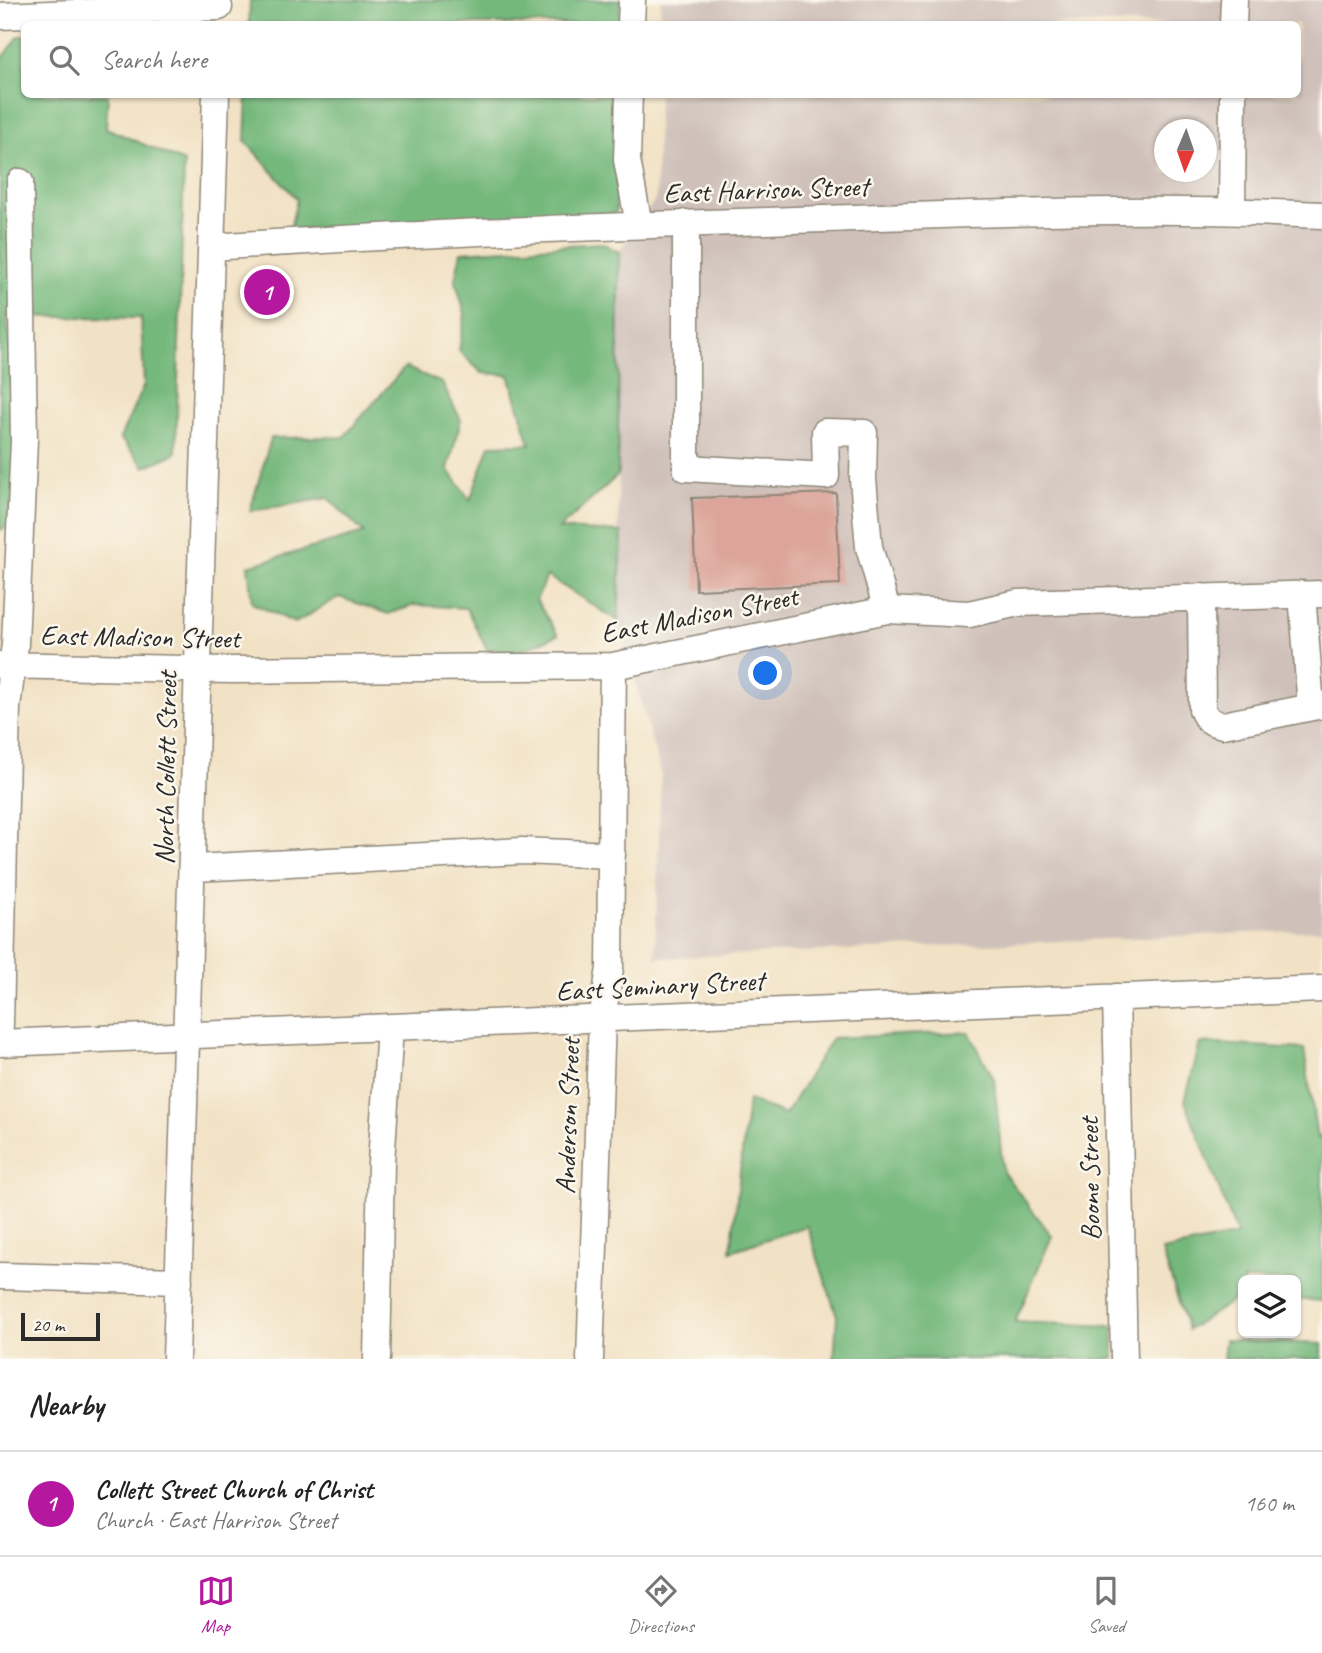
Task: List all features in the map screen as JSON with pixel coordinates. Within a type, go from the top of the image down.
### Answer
[{"type":"street","points":[[631,21],[632,0]]},
{"type":"street","points":[[1233,21],[1234,0]]},
{"type":"street","points":[[0,16],[219,11]]},
{"type":"street","name":"North Collett Street","points":[[176,1359],[194,868],[216,98]]},
{"type":"street","points":[[629,98],[627,160],[639,225]]},
{"type":"street","points":[[1232,210],[1233,98]]},
{"type":"street","points":[[0,1025],[6,665],[24,440],[20,181]]},
{"type":"street","name":"East Harrison Street","points":[[212,247],[639,225],[980,214],[1232,210],[1322,215]]},
{"type":"street","points":[[686,223],[686,468],[826,476],[825,432],[864,433],[863,479],[869,547],[887,610]]},
{"type":"street","points":[[1201,597],[1202,709],[1205,718],[1223,725],[1317,706],[1312,594]]},
{"type":"street","name":"East Madison Street","points":[[6,665],[198,670],[613,666],[887,610],[969,614],[1018,603],[1312,594]]},
{"type":"street","name":"Anderson Street","points":[[590,1359],[602,1019],[610,968],[613,666]]},
{"type":"street","points":[[194,868],[522,851],[612,855]]},
{"type":"street","name":"East Seminary Street","points":[[0,1043],[1322,989]]},
{"type":"street","name":"Boone Street","points":[[1116,997],[1124,1359]]},
{"type":"street","points":[[377,1359],[381,1163],[390,1028]]},
{"type":"street","points":[[0,1276],[179,1281]]},
{"type":"shaded area","points":[[661,0],[1322,0],[1322,930],[655,958],[661,773],[618,621],[619,252],[656,198],[658,98],[1301,98],[1301,21],[660,21]]},
{"type":"green space","points":[[250,0],[620,0],[620,21],[249,21]]},
{"type":"green space","points":[[21,36],[21,98],[108,98],[106,128],[184,162],[176,453],[145,467],[120,438],[144,385],[141,318],[6,316],[23,421],[9,526],[0,530],[0,62]]},
{"type":"green space","points":[[247,98],[618,98],[616,213],[290,230],[297,199],[245,141]]},
{"type":"green space","points":[[602,243],[619,252],[618,475],[559,529],[622,532],[618,621],[547,576],[536,600],[558,635],[515,653],[487,649],[466,608],[415,605],[388,614],[339,597],[295,623],[252,603],[248,566],[364,533],[328,498],[250,511],[271,438],[344,437],[405,367],[442,383],[461,420],[448,469],[470,500],[490,445],[530,444],[509,375],[482,373],[459,351],[465,314],[455,279],[461,252]]},
{"type":"green space","points":[[969,1032],[994,1079],[1003,1172],[1052,1236],[1015,1322],[1114,1326],[1114,1359],[834,1359],[837,1316],[807,1226],[731,1251],[748,1100],[785,1115],[832,1038]]},
{"type":"green space","points":[[1200,1043],[1304,1049],[1317,1138],[1322,1136],[1322,1301],[1301,1299],[1301,1275],[1238,1275],[1238,1297],[1188,1330],[1162,1251],[1237,1235],[1185,1101]]},
{"type":"green space","points":[[1225,1340],[1322,1344],[1322,1359],[1223,1359]]},
{"type":"building","points":[[836,493],[840,584],[696,590],[692,498]]},
{"type":"place","name":"Collett Street Church of Christ","points":[[267,292]]}]
